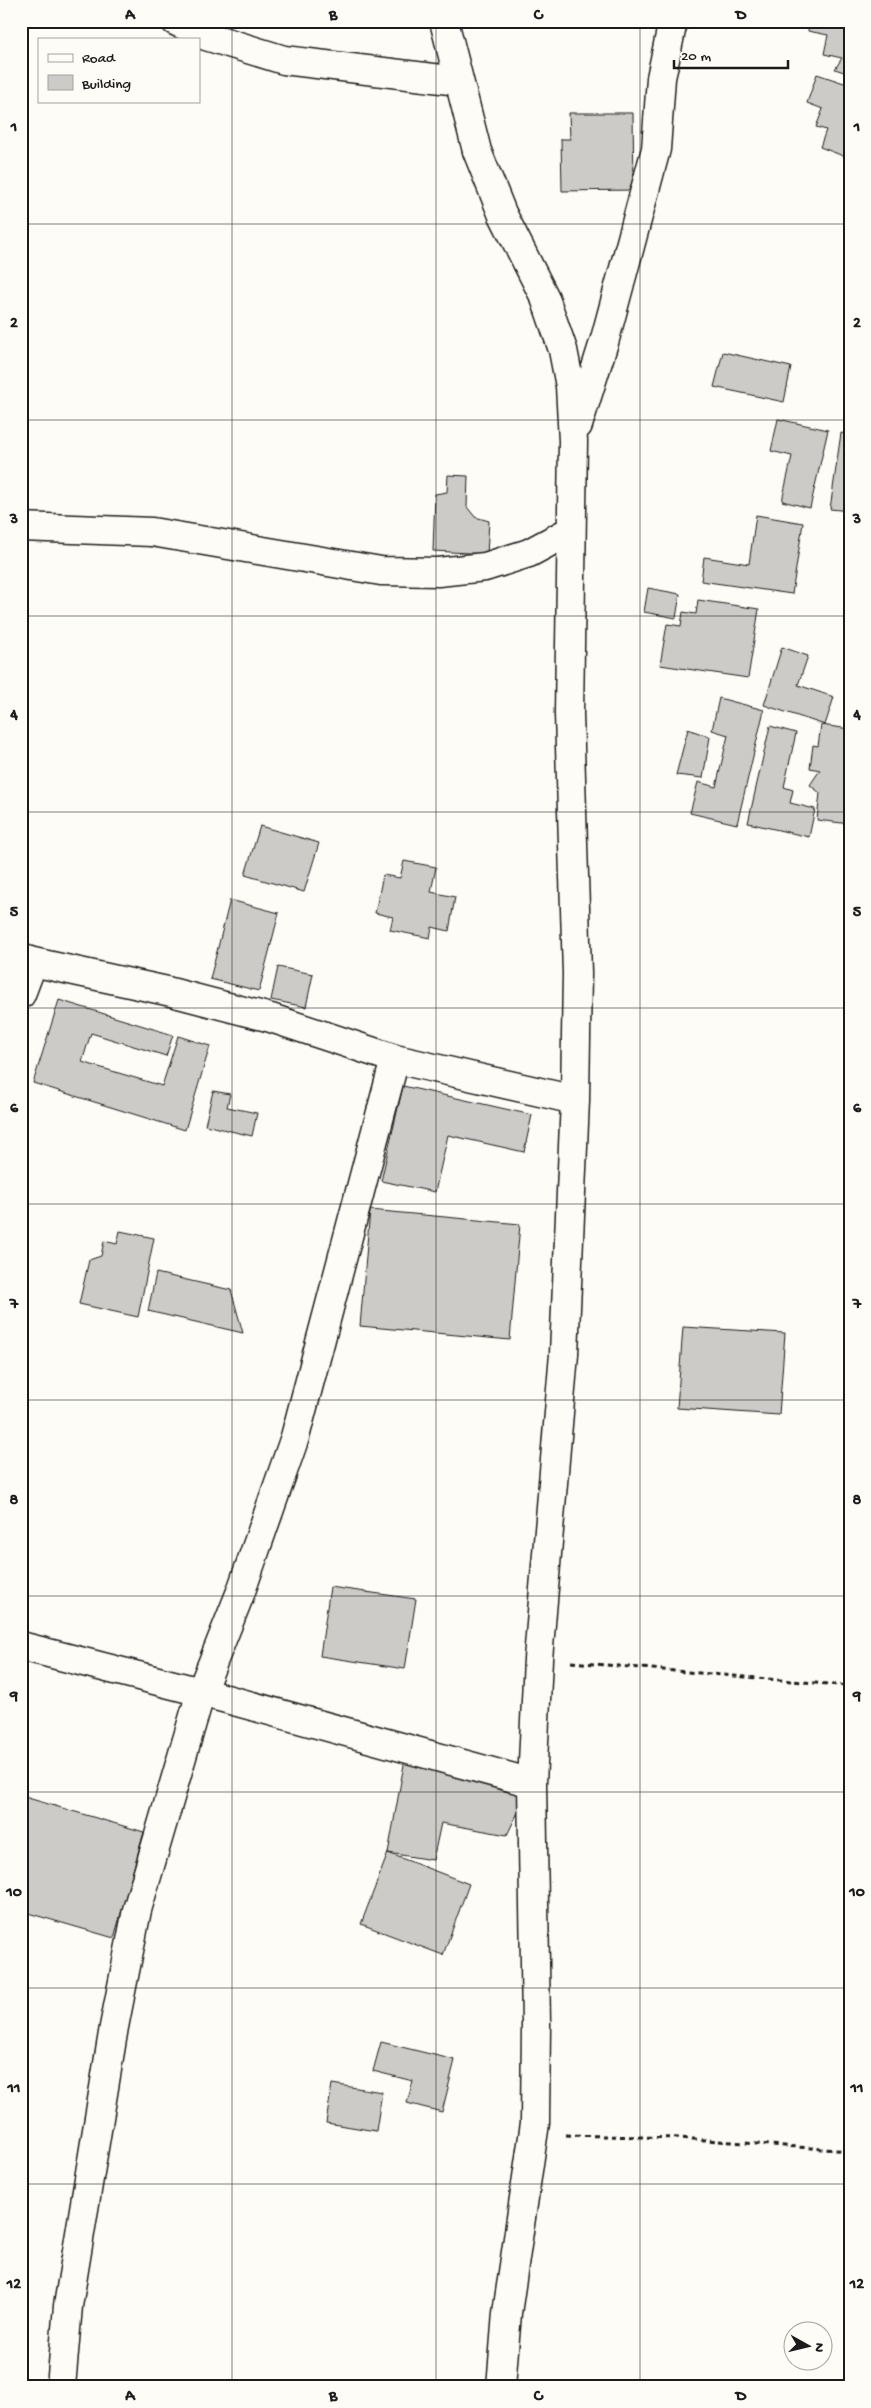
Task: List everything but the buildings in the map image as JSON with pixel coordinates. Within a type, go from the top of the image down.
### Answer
[{"type":"street","points":[[175,21],[206,36],[284,60],[458,81]]},
{"type":"street","points":[[444,21],[477,151],[502,213],[545,298],[563,350],[570,386],[573,441],[570,531],[569,714],[577,973],[575,1100],[564,1354],[538,1659],[532,1783],[536,2024],[534,2135],[507,2313],[501,2387]]},
{"type":"street","points":[[573,441],[605,339],[656,149],[661,78],[673,21]]},
{"type":"street","points":[[21,527],[152,532],[381,571],[438,572],[485,567],[529,553],[570,531]]},
{"type":"street","points":[[21,994],[27,960],[271,1018],[395,1059],[575,1100]]},
{"type":"street","points":[[61,2387],[68,2306],[114,2027],[136,1910],[201,1692],[240,1594],[295,1437],[395,1059]]},
{"type":"street","points":[[21,1646],[201,1692],[532,1783]]},
{"type":"path","points":[[538,1659],[850,1686]]},
{"type":"path","points":[[534,2135],[679,2138],[850,2151]]}]
